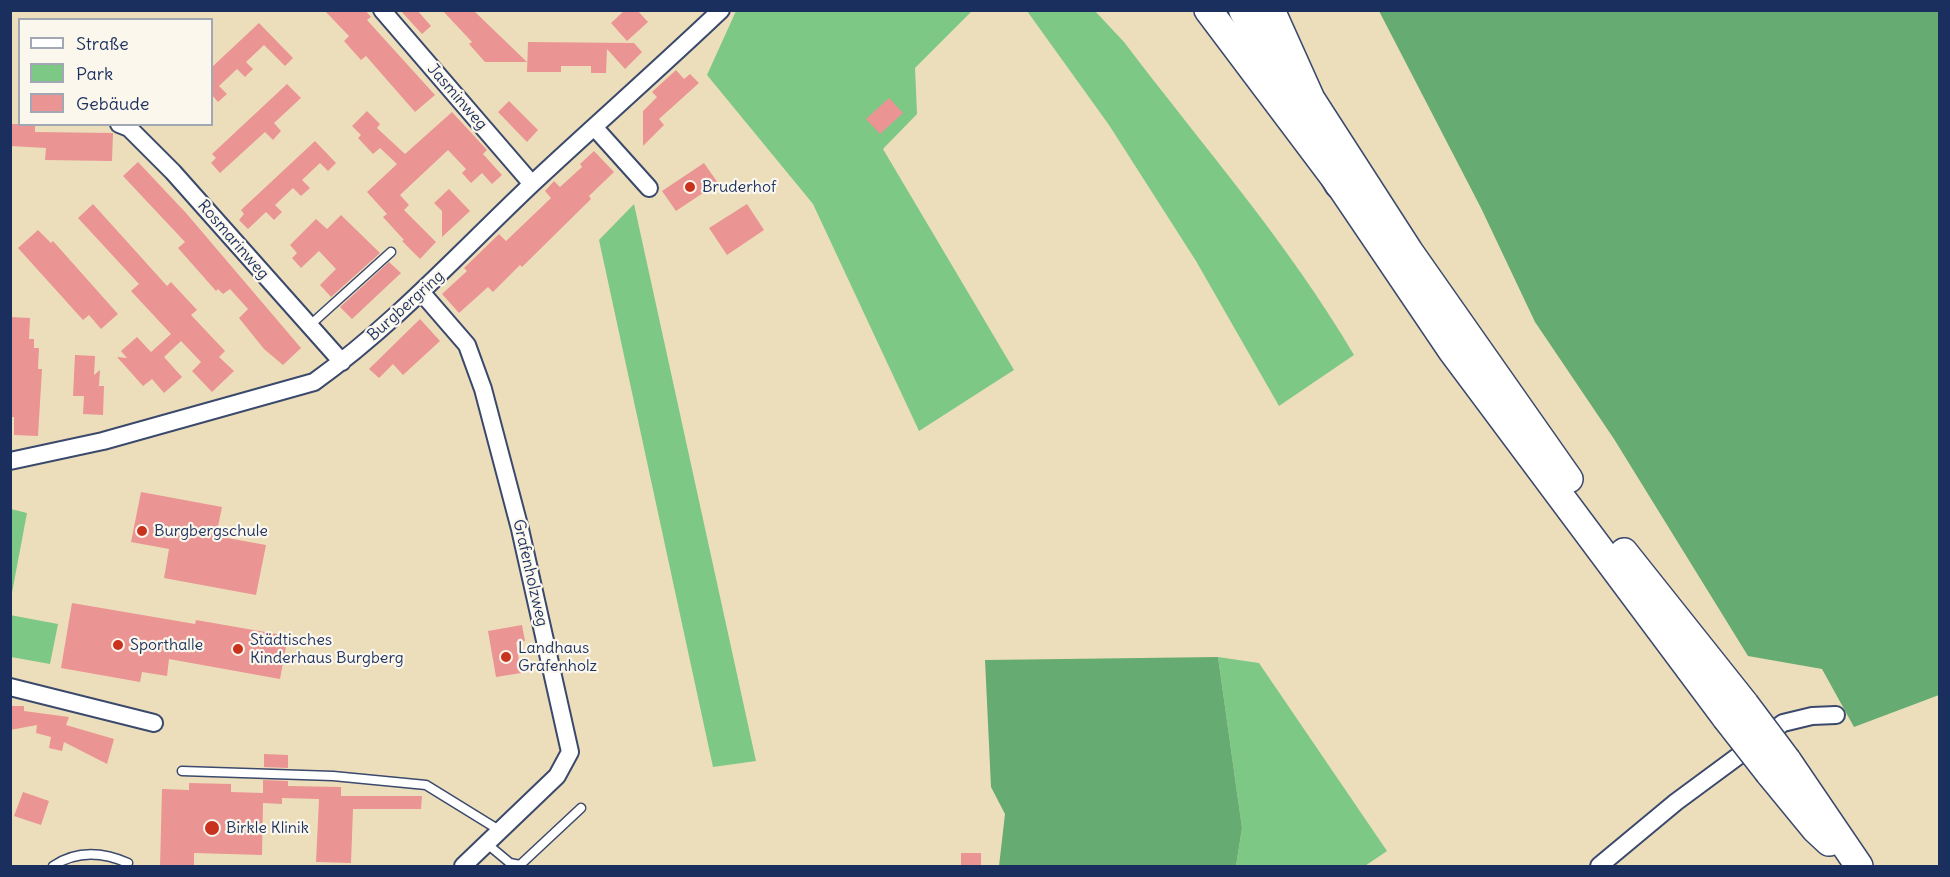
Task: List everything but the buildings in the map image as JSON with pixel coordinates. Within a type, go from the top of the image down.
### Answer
[{"type":"highway","points":[[1242,10],[1339,184]]},
{"type":"highway","points":[[1261,10],[1311,99]]},
{"type":"main road","points":[[1208,10],[1339,184],[1452,351],[1857,867]]},
{"type":"main road","points":[[1270,10],[1311,99],[1409,251],[1537,435],[1735,711]]},
{"type":"street","name":"Jasminweg","points":[[382,10],[532,184]]},
{"type":"street","name":"Burgbergring","points":[[11,460],[104,441],[314,382],[342,362],[422,293],[532,184],[720,10]]},
{"type":"street","name":"Rosmarinweg","points":[[124,126],[129,128],[173,172],[342,362]]},
{"type":"street","points":[[595,128],[648,188]]},
{"type":"street","name":"Grafenholzweg","points":[[422,293],[467,345],[483,389],[520,529],[570,752],[558,776],[463,867]]},
{"type":"street","points":[[10,687],[154,723]]},
{"type":"street","points":[[1599,867],[1676,802],[1783,723],[1812,716],[1836,715]]},
{"type":"lane","points":[[308,326],[391,252]]},
{"type":"lane","points":[[182,771],[333,776],[426,785],[500,830]]},
{"type":"lane","points":[[486,843],[510,863],[520,865],[581,807]]},
{"type":"lane","points":[[53,867],[72,856],[91,854],[110,855],[128,863]]},
{"type":"green space","points":[[736,11],[972,11],[915,68],[917,114],[883,149],[1014,370],[919,431],[813,204],[707,75]]},
{"type":"green space","points":[[1027,11],[1095,11],[1124,42],[1273,234],[1329,314],[1354,355],[1279,406],[1196,261],[1109,125]]},
{"type":"green space","points":[[1379,11],[1939,11],[1939,695],[1854,727],[1822,669],[1748,656],[1614,439],[1535,322],[1481,208]]},
{"type":"green space","points":[[634,204],[756,761],[713,767],[599,240]]},
{"type":"green space","points":[[10,509],[27,513],[11,598]]},
{"type":"green space","points":[[10,615],[58,624],[50,664],[11,657]]},
{"type":"green space","points":[[1218,657],[1259,663],[1387,851],[1365,866],[1236,866],[1242,828]]},
{"type":"green space","points":[[1218,657],[1242,828],[1236,866],[999,866],[1005,814],[991,787],[985,660]]},
{"type":"place","name":"Bruderhof","points":[[690,187]]},
{"type":"place","name":"Burgbergschule","points":[[142,531]]},
{"type":"place","name":"Sporthalle","points":[[118,645]]},
{"type":"place","name":"Städtisches Kinderhaus Burgberg","points":[[238,649]]},
{"type":"place","name":"Landhaus Grafenholz","points":[[506,657]]},
{"type":"place","name":"Birkle Klinik","points":[[212,828]]}]
